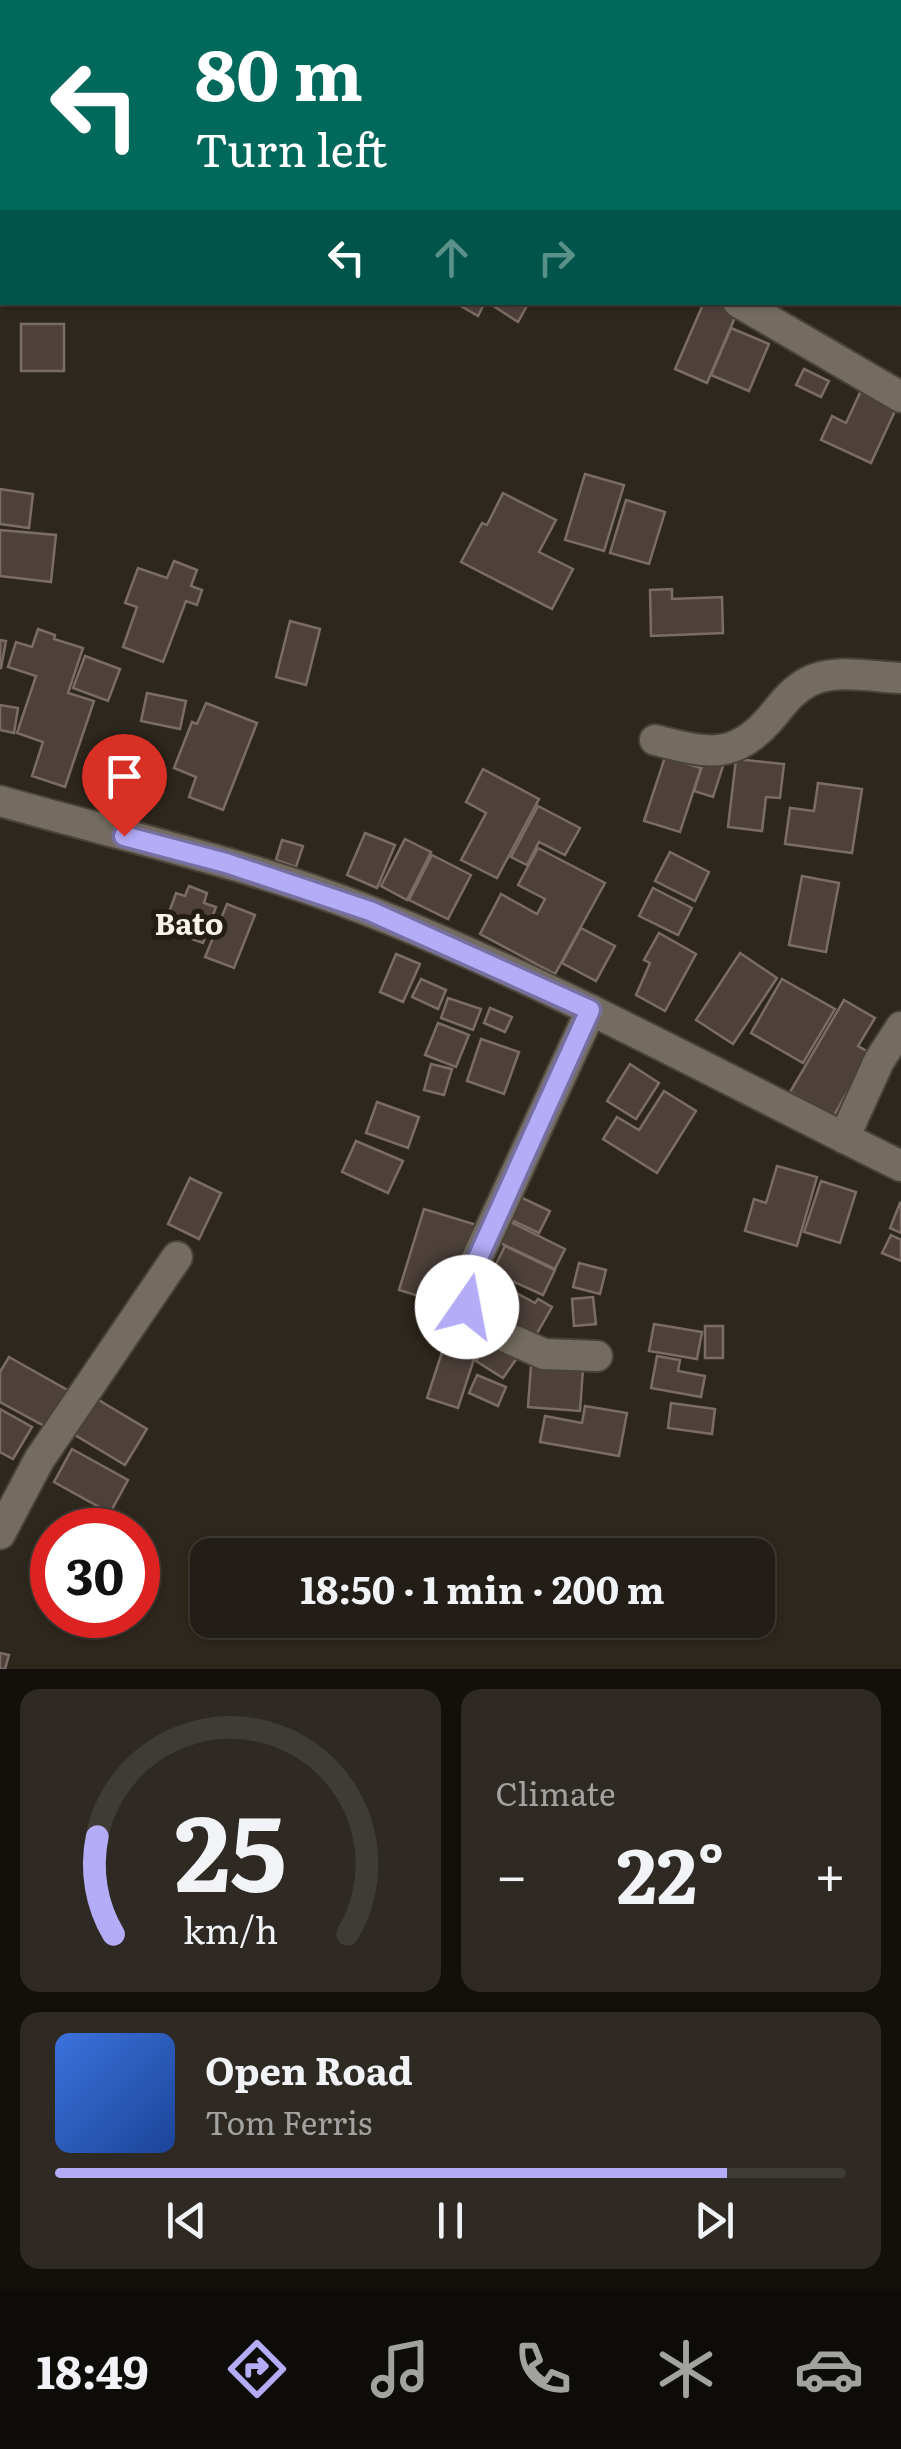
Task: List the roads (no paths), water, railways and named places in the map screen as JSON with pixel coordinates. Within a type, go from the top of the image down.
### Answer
[{"type":"street","points":[[743,305],[901,397]]},
{"type":"street","points":[[655,740],[702,751],[731,750],[752,738],[788,697],[810,680],[841,674],[901,678]]},
{"type":"street","points":[[0,802],[302,887],[370,911],[590,1010],[901,1166]]},
{"type":"street","points":[[590,1010],[468,1280],[466,1294],[467,1307],[480,1325],[544,1354],[597,1356]]},
{"type":"street","points":[[844,1138],[879,1061],[901,1027]]},
{"type":"street","points":[[0,1534],[39,1460],[176,1257]]},
{"type":"district","name":"Bato","points":[[189,922]]}]
